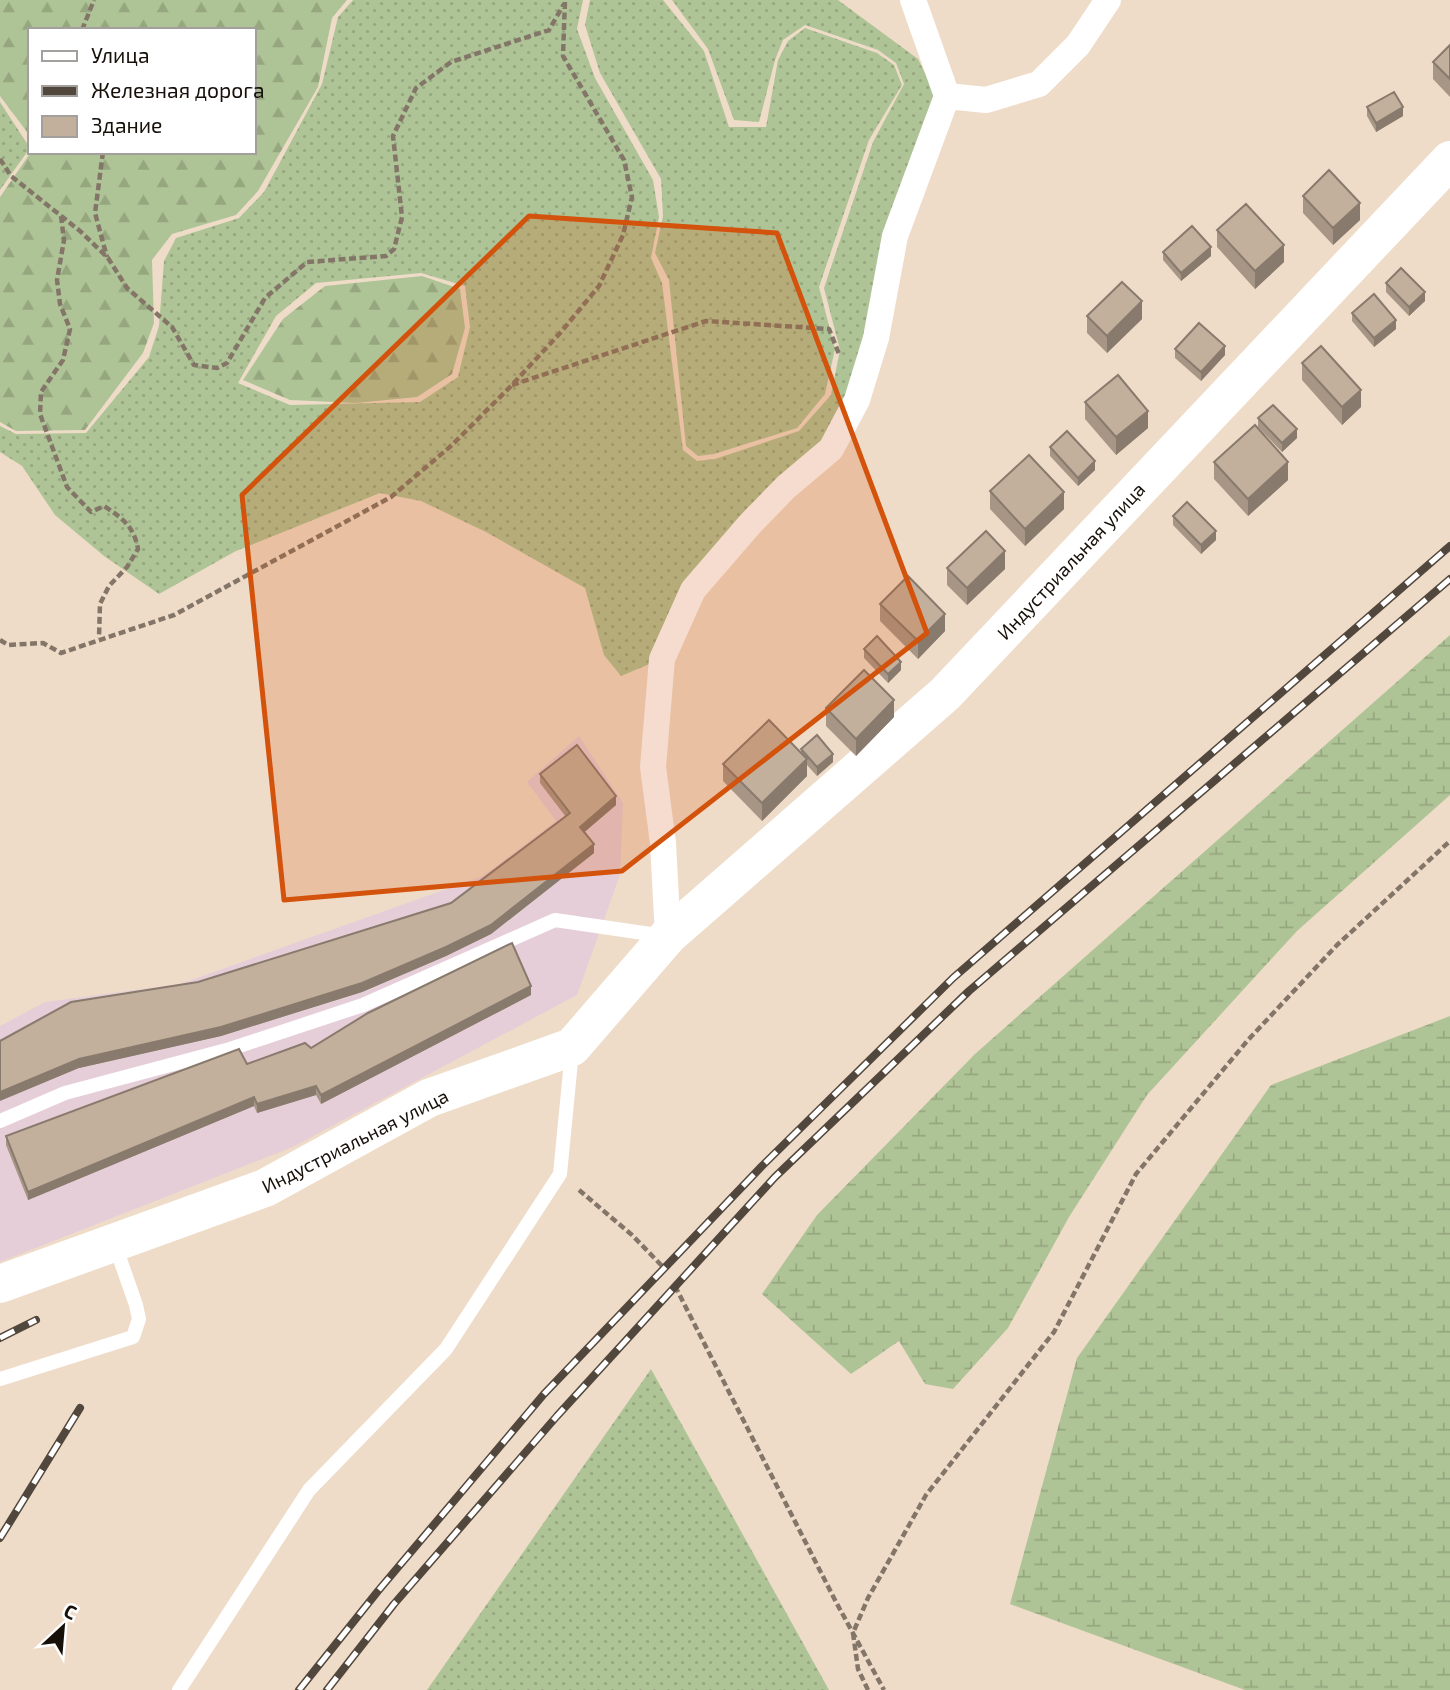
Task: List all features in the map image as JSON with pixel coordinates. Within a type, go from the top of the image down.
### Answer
[{"type":"street","points":[[668,936],[663,843],[653,766],[662,659],[693,590],[786,487],[831,449],[857,400],[876,338],[895,236],[947,96],[913,0]]},
{"type":"street","points":[[947,96],[986,100],[1039,84],[1078,45],[1108,0]]},
{"type":"street","name":"Индустриальная улица","points":[[0,1284],[265,1188],[429,1098],[572,1047],[668,936],[945,694],[1450,160]]},
{"type":"lane","points":[[0,1121],[65,1094],[230,1049],[363,1005],[555,920],[668,936]]},
{"type":"lane","points":[[179,1690],[309,1490],[446,1349],[560,1174],[572,1047]]},
{"type":"lane","points":[[0,1379],[133,1337],[139,1319],[114,1243]]},
{"type":"path","points":[[83,28],[94,0]]},
{"type":"path","points":[[0,159],[10,176],[80,230],[107,258],[127,288],[172,327],[194,365],[218,368],[227,363],[265,298],[307,262],[386,256],[394,249],[402,217],[393,136],[416,89],[451,62],[549,30],[565,2]]},
{"type":"path","points":[[0,640],[8,645],[43,643],[61,653],[99,638],[174,615],[391,497],[452,445],[561,332],[599,286],[623,235],[632,197],[624,160],[563,56],[565,2]]},
{"type":"path","points":[[103,154],[95,213],[107,258]]},
{"type":"path","points":[[61,216],[64,240],[57,280],[60,304],[70,329],[63,360],[41,391],[40,414],[67,487],[91,512],[104,506],[126,521],[136,534],[138,549],[127,567],[109,586],[100,604],[99,638]]},
{"type":"path","points":[[511,386],[706,321],[829,328],[857,400]]},
{"type":"path","points":[[868,1690],[858,1670],[853,1633],[868,1598],[926,1495],[1054,1332],[1136,1174],[1248,1040],[1337,946],[1450,841]]},
{"type":"path","points":[[560,1174],[632,1235],[664,1268]]},
{"type":"path","points":[[676,1286],[884,1690]]},
{"type":"highlighted area","points":[[529,216],[777,233],[927,633],[622,871],[284,900],[242,495]]},
{"type":"shaded area","points":[[579,736],[623,803],[620,875],[577,995],[293,1147],[0,1262],[0,1026],[45,1002],[180,984],[483,876],[556,821],[527,782]]},
{"type":"green space","points":[[0,0],[347,0],[332,18],[318,87],[258,191],[236,215],[172,234],[152,260],[154,323],[143,353],[85,430],[16,431],[0,422],[0,197],[30,154],[256,154],[256,28],[28,28],[28,133],[0,96]]},
{"type":"green space","points":[[353,0],[583,0],[577,29],[595,78],[653,180],[659,217],[651,258],[662,283],[683,450],[697,461],[715,459],[799,431],[831,395],[840,350],[824,288],[873,142],[904,84],[896,63],[878,50],[805,25],[783,40],[759,122],[734,120],[708,49],[672,0],[838,0],[918,59],[939,101],[871,337],[826,448],[783,485],[652,663],[621,676],[604,655],[585,588],[486,532],[421,501],[380,493],[236,551],[159,594],[104,556],[55,515],[22,466],[0,452],[0,426],[16,434],[86,433],[149,357],[159,326],[164,261],[176,238],[239,218],[264,192],[322,84],[338,17]],"holes":[[[421,273],[465,286],[470,327],[458,377],[420,402],[290,405],[238,383],[276,316],[316,283]]]},
{"type":"green space","points":[[590,0],[663,0],[704,51],[729,127],[766,127],[778,60],[788,41],[805,28],[877,53],[894,65],[902,85],[869,140],[819,287],[835,349],[825,394],[797,428],[714,454],[698,456],[686,446],[669,280],[655,253],[663,216],[661,179],[600,73],[585,25]]},
{"type":"green space","points":[[0,102],[28,145],[28,151],[0,190]]},
{"type":"green space","points":[[422,276],[460,289],[465,328],[452,374],[417,397],[356,403],[290,400],[243,380],[283,319],[325,286]]},
{"type":"green space","points":[[1450,635],[1450,795],[1297,931],[1147,1095],[1069,1217],[1008,1328],[953,1389],[925,1384],[899,1341],[851,1374],[762,1294],[817,1215],[975,1054]]},
{"type":"green space","points":[[1450,1016],[1450,1690],[1245,1690],[1010,1604],[1077,1358],[1271,1085]]},
{"type":"green space","points":[[651,1369],[829,1690],[427,1690]]},
{"type":"building","points":[[1450,45],[1450,79],[1433,62]]},
{"type":"building","points":[[1394,92],[1403,107],[1376,123],[1367,107]]},
{"type":"building","points":[[1329,170],[1360,203],[1333,228],[1303,196]]},
{"type":"building","points":[[1246,204],[1284,245],[1255,271],[1217,230]]},
{"type":"building","points":[[1192,226],[1211,247],[1181,273],[1163,252]]},
{"type":"building","points":[[1401,268],[1425,292],[1409,307],[1386,283]]},
{"type":"building","points":[[1122,282],[1142,301],[1107,336],[1087,316]]},
{"type":"building","points":[[1374,294],[1396,320],[1374,338],[1352,313]]},
{"type":"building","points":[[1199,323],[1225,346],[1201,372],[1175,349]]},
{"type":"building","points":[[1321,346],[1361,390],[1342,407],[1302,363]]},
{"type":"building","points":[[1118,375],[1148,411],[1116,437],[1085,402]]},
{"type":"building","points":[[1273,405],[1297,429],[1282,443],[1258,418]]},
{"type":"building","points":[[1255,425],[1288,462],[1248,499],[1214,462]]},
{"type":"building","points":[[1067,431],[1095,461],[1078,478],[1050,447]]},
{"type":"building","points":[[1029,455],[1064,492],[1025,529],[990,491]]},
{"type":"building","points":[[1187,502],[1216,531],[1201,545],[1173,516]]},
{"type":"building","points":[[986,531],[1005,551],[967,588],[947,568]]},
{"type":"building","points":[[908,576],[945,614],[918,641],[880,604]]},
{"type":"building","points":[[877,636],[901,662],[888,674],[864,649]]},
{"type":"building","points":[[864,670],[894,700],[856,739],[826,708]]},
{"type":"building","points":[[769,720],[807,759],[762,803],[723,764]]},
{"type":"building","points":[[817,735],[833,754],[817,767],[801,749]]},
{"type":"building","points":[[577,745],[616,796],[580,827],[594,844],[491,925],[362,983],[221,1027],[79,1059],[0,1092],[0,1041],[71,1002],[198,982],[451,903],[570,813],[540,774]]},
{"type":"building","points":[[512,943],[531,986],[321,1095],[316,1086],[257,1104],[254,1097],[28,1192],[6,1136],[239,1049],[247,1064],[305,1043],[311,1048],[368,1013]]},
{"type":"railway","points":[[299,1690],[378,1591],[544,1394],[762,1166],[953,978],[1450,546]]},
{"type":"railway","points":[[327,1690],[394,1604],[557,1416],[775,1177],[969,991],[1450,579]]},
{"type":"railway","points":[[0,1338],[36,1320]]},
{"type":"railway","points":[[0,1538],[80,1408]]}]
